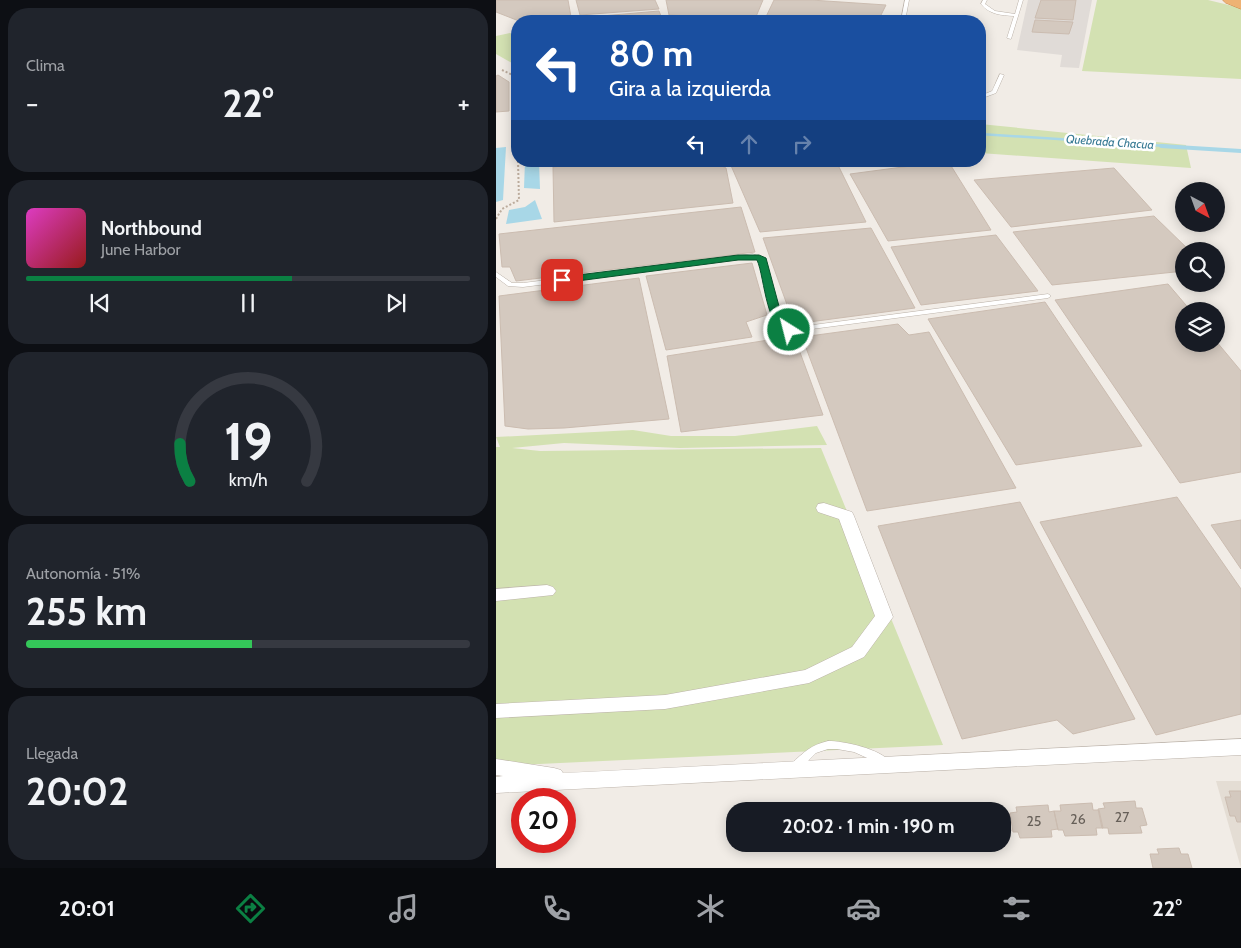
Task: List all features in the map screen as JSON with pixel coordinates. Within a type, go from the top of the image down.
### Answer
[{"type":"highway","points":[[1231,0],[1241,4]]},
{"type":"street","points":[[496,711],[665,702],[809,676],[858,652],[884,617],[846,516],[824,508]]},
{"type":"street","points":[[496,596],[547,591]]},
{"type":"street","points":[[496,785],[1241,747]]},
{"type":"street","points":[[496,767],[582,781]]},
{"type":"lane","points":[[904,15],[907,0]]},
{"type":"lane","points":[[985,0],[983,4],[988,11],[997,14],[1016,15]]},
{"type":"lane","points":[[1009,38],[1021,0]]},
{"type":"lane","points":[[986,95],[994,92],[1002,75]]},
{"type":"lane","points":[[496,274],[510,285],[522,285],[754,256],[763,260],[778,323],[789,330],[1048,296]]},
{"type":"path","points":[[502,70],[511,74]]},
{"type":"path","points":[[496,218],[502,209],[519,200],[518,167]]},
{"type":"shaded area","points":[[1028,0],[1092,0],[1079,68],[1060,67],[1062,55],[1017,50]]},
{"type":"shaded area","points":[[1216,781],[1241,781],[1241,868]]},
{"type":"green space","points":[[1097,0],[1208,0],[1241,8],[1241,79],[1082,71]]},
{"type":"green space","points":[[511,33],[511,63],[496,54],[496,36]]},
{"type":"green space","points":[[986,125],[1186,145],[1191,168],[986,153]]},
{"type":"green space","points":[[817,426],[827,445],[680,448],[564,443],[512,448],[540,451],[821,448],[943,745],[496,766],[496,447],[500,447],[496,437],[633,430],[671,436],[735,436]]},
{"type":"water","points":[[506,147],[503,200],[496,202],[496,148]]},
{"type":"water","points":[[525,167],[539,167],[540,189],[524,188]]},
{"type":"water","points":[[535,200],[542,219],[506,224],[509,210],[525,207]]},
{"type":"building","points":[[496,0],[568,0],[571,15],[511,15],[511,18],[496,12]]},
{"type":"building","points":[[576,0],[655,0],[659,9],[580,15]]},
{"type":"building","points":[[666,0],[763,0],[757,15],[669,15]]},
{"type":"building","points":[[774,0],[811,0],[886,5],[881,15],[767,15]]},
{"type":"building","points":[[1041,0],[1076,0],[1073,20],[1035,18]]},
{"type":"building","points":[[659,11],[661,15],[613,15]]},
{"type":"building","points":[[1035,20],[1073,22],[1069,34],[1032,32]]},
{"type":"building","points":[[498,75],[509,82],[509,111],[496,112],[496,76]]},
{"type":"building","points":[[553,167],[726,168],[733,203],[554,222]]},
{"type":"building","points":[[732,167],[839,167],[866,222],[760,232]]},
{"type":"building","points":[[903,167],[952,167],[991,230],[888,241],[850,174]]},
{"type":"building","points":[[1114,168],[1152,210],[1011,227],[974,180]]},
{"type":"building","points":[[741,207],[755,252],[516,281],[510,267],[502,267],[499,234]]},
{"type":"building","points":[[1154,216],[1181,242],[1175,242],[1175,272],[1052,285],[1013,232]]},
{"type":"building","points":[[871,228],[915,308],[794,324],[763,238]]},
{"type":"building","points":[[996,235],[1038,291],[921,305],[891,247]]},
{"type":"building","points":[[752,263],[767,315],[746,322],[752,337],[666,350],[646,276]]},
{"type":"building","points":[[639,278],[669,419],[564,428],[528,429],[505,426],[499,296]]},
{"type":"building","points":[[1168,284],[1183,302],[1175,302],[1175,352],[1225,352],[1241,371],[1241,472],[1180,483],[1055,300]]},
{"type":"building","points":[[1045,302],[1142,446],[1016,465],[928,319]]},
{"type":"building","points":[[898,324],[909,335],[929,332],[1016,488],[867,511],[802,337]]},
{"type":"building","points":[[794,336],[823,415],[681,432],[667,356]]},
{"type":"building","points":[[1177,497],[1241,589],[1241,714],[1156,735],[1040,522]]},
{"type":"building","points":[[1020,502],[1135,719],[1073,734],[1057,720],[962,739],[878,526]]},
{"type":"building","points":[[1241,520],[1241,569],[1211,525]]},
{"type":"building","points":[[1229,791],[1241,791],[1241,822],[1237,822],[1235,816],[1230,816],[1225,797],[1231,797]]},
{"type":"building","points":[[1135,801],[1136,808],[1142,808],[1147,825],[1140,826],[1142,833],[1109,834],[1108,828],[1102,828],[1098,809],[1105,808],[1103,803]]},
{"type":"building","points":[[1092,803],[1093,810],[1099,810],[1103,828],[1096,828],[1097,835],[1065,836],[1063,830],[1058,830],[1054,811],[1061,811],[1060,805]]},
{"type":"building","points":[[1048,805],[1049,812],[1054,811],[1058,829],[1051,830],[1052,837],[1020,838],[1018,832],[1013,832],[1011,819],[1011,813],[1017,812],[1016,807]]},
{"type":"building","points":[[1179,848],[1181,854],[1188,854],[1192,868],[1153,868],[1150,854],[1159,854],[1157,849]]},
{"type":"waterway","name":"Quebrada Chacua","points":[[986,134],[1181,147]]},
{"type":"waterway","name":"Quebrada Chacua","points":[[1161,146],[1241,151]]},
{"type":"route","points":[[562,280],[754,256],[763,260],[778,323],[789,330]]}]
